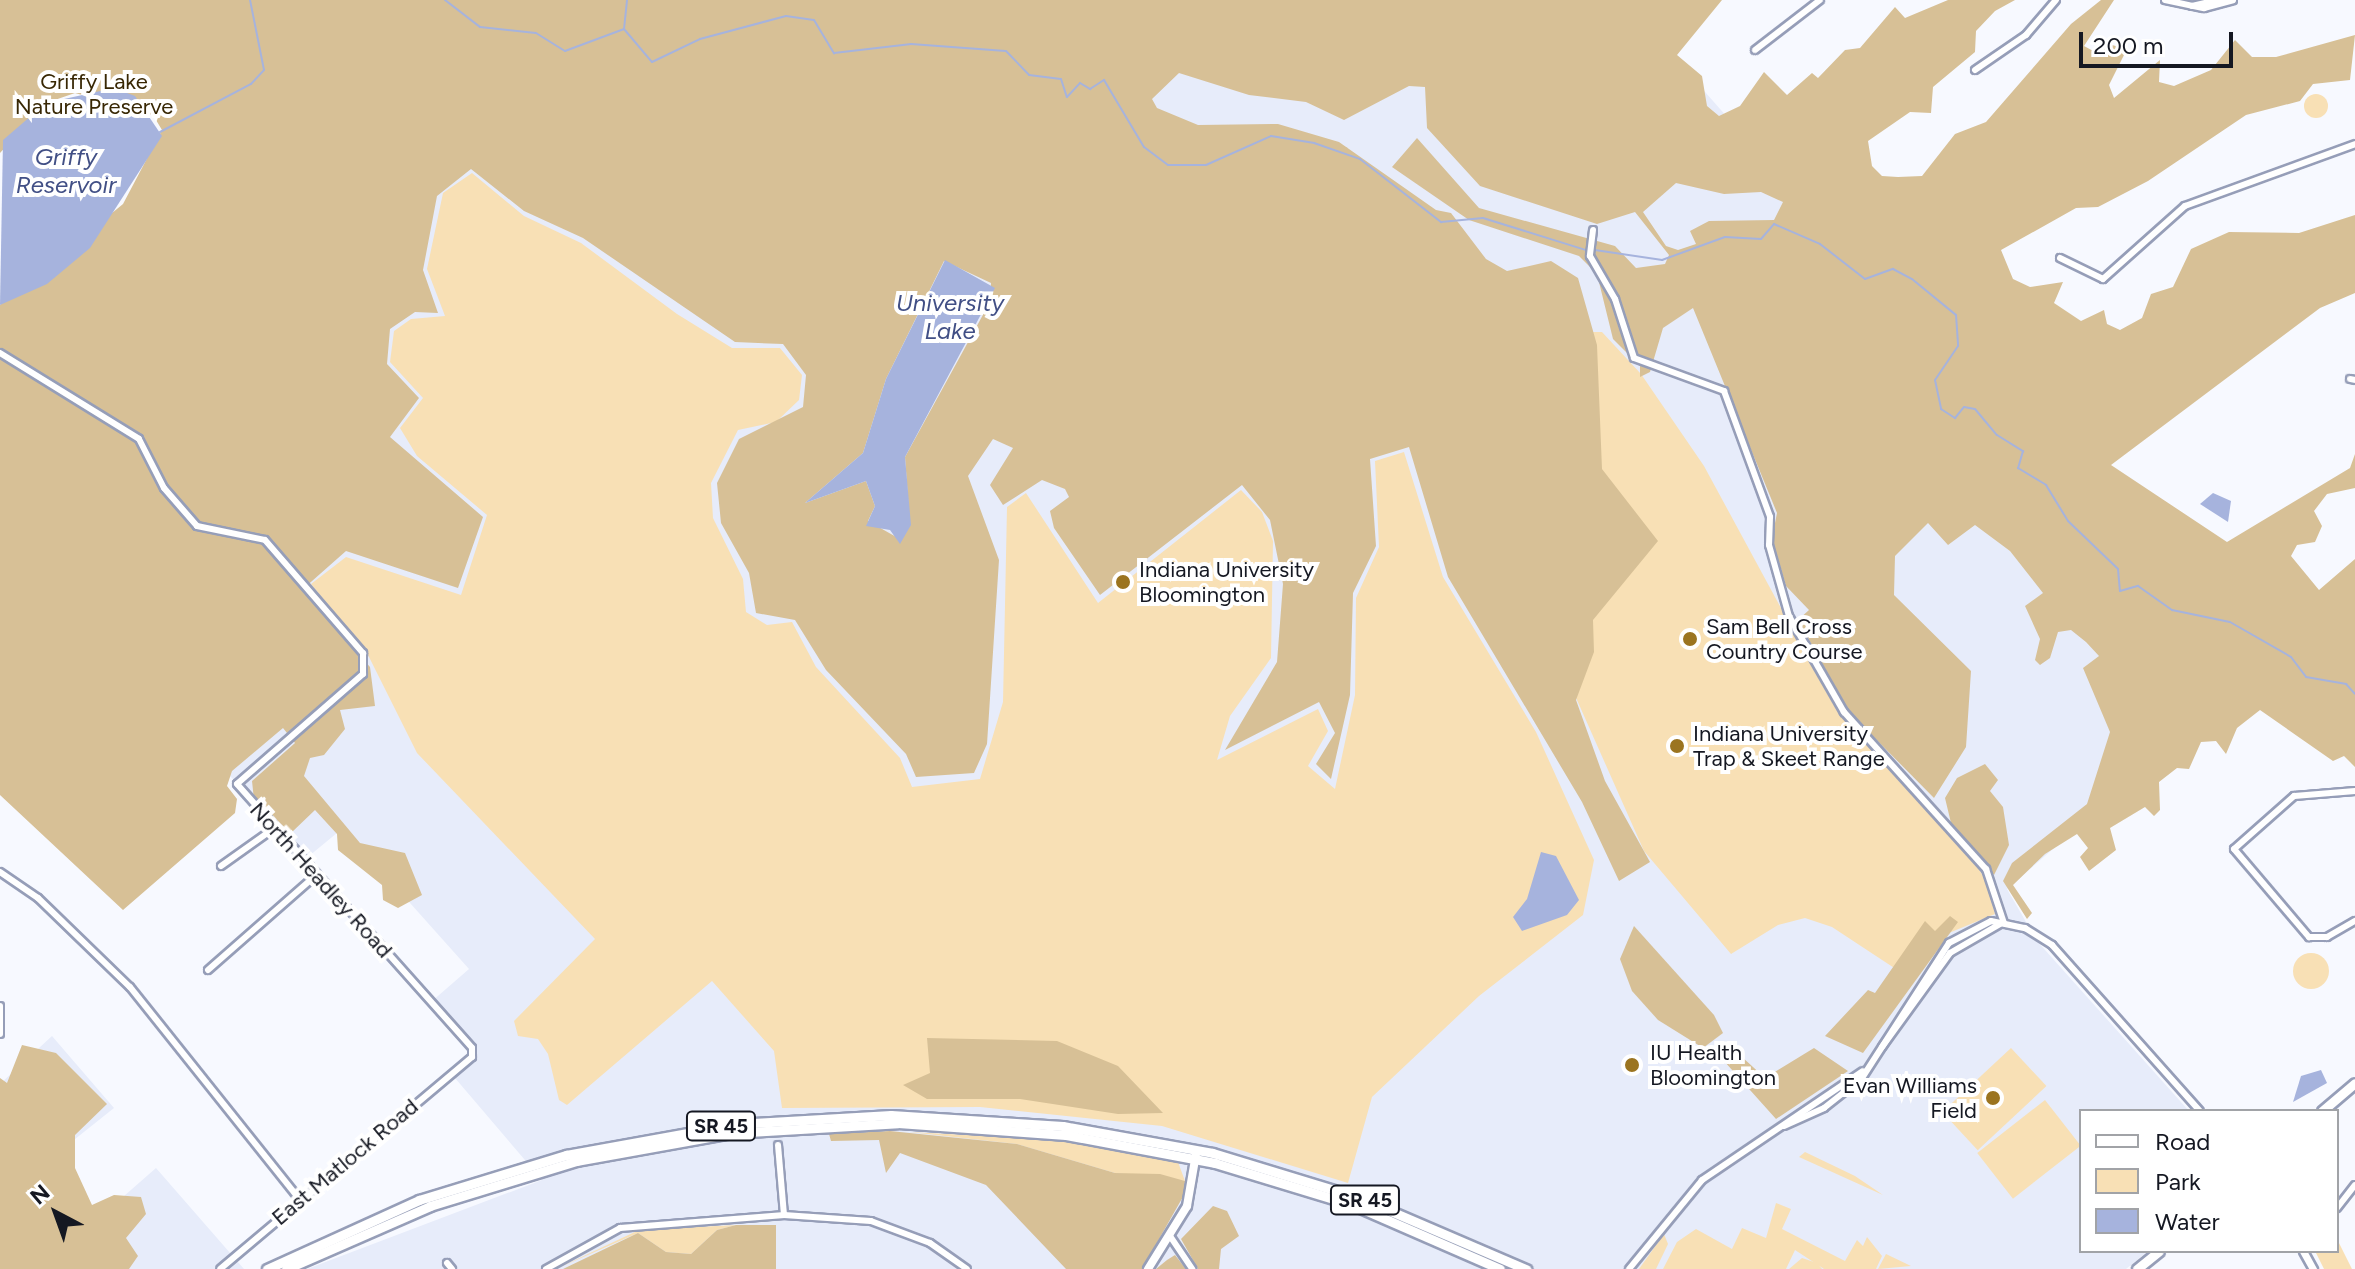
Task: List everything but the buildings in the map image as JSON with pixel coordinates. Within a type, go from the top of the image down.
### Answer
[{"type":"main road","points":[[2324,1109],[2355,1083]]},
{"type":"main road","name":"SR 45","points":[[286,1269],[418,1210],[530,1174],[660,1144],[777,1124]]},
{"type":"main road","name":"SR 45","points":[[267,1269],[407,1205],[520,1167],[649,1137],[777,1124],[996,1127],[1196,1154],[1360,1198],[1526,1269]]},
{"type":"main road","points":[[1148,1269],[1187,1206],[1196,1154]]},
{"type":"main road","name":"SR 45","points":[[1196,1154],[1343,1201],[1500,1269]]},
{"type":"main road","points":[[2137,1269],[2157,1253]]},
{"type":"street","points":[[1755,50],[1820,0]]},
{"type":"street","points":[[1975,70],[2026,35],[2056,0]]},
{"type":"street","points":[[2165,0],[2191,6],[2233,0]]},
{"type":"street","points":[[2191,6],[2219,0]]},
{"type":"street","points":[[2060,258],[2103,279],[2180,209],[2355,144]]},
{"type":"street","points":[[1593,230],[1590,256],[1615,299],[1634,358],[1724,391],[1770,517],[1769,545],[1789,616],[1844,712],[1992,878],[2002,923]]},
{"type":"street","name":"North Headley Road","points":[[0,353],[49,389],[135,436],[167,492],[197,526],[265,540],[363,653],[363,674],[239,776],[239,790],[455,1027],[472,1057]]},
{"type":"street","points":[[2355,791],[2294,796],[2234,849],[2309,937],[2324,938],[2355,921]]},
{"type":"street","points":[[221,866],[273,829]]},
{"type":"street","points":[[0,872],[38,898],[130,987],[300,1200]]},
{"type":"street","points":[[208,970],[316,875]]},
{"type":"street","points":[[1629,1269],[1688,1193],[1784,1126],[1835,1101],[1882,1047],[1950,953],[2002,923]]},
{"type":"street","points":[[2002,923],[2052,945],[2198,1109]]},
{"type":"street","points":[[0,1006],[0,1034]]},
{"type":"street","name":"East Matlock Road","points":[[220,1269],[472,1057]]},
{"type":"street","points":[[778,1145],[784,1215]]},
{"type":"street","points":[[2339,1205],[2355,1185]]},
{"type":"street","points":[[546,1269],[620,1228],[784,1215],[871,1221],[930,1243],[967,1269]]},
{"type":"street","points":[[1170,1236],[1192,1269]]},
{"type":"shaded area","name":"Indiana University Bloomington","points":[[1624,0],[1861,269],[1969,343],[2288,645],[2007,889],[2037,941],[2187,1109],[2079,1109],[2079,1253],[2146,1253],[2126,1269],[307,1269],[542,1180],[455,1078],[472,1057],[431,1002],[469,969],[343,828],[303,861],[232,778],[146,697],[0,376],[199,206]]},
{"type":"shaded area","points":[[52,1036],[114,1108],[40,1167],[91,1225],[156,1168],[244,1269],[0,1269],[0,1084]]},
{"type":"green space","name":"Griffy Lake Nature Preserve","points":[[0,0],[1722,0],[1677,55],[1702,76],[1707,106],[1719,116],[1740,106],[1764,72],[1787,95],[1812,73],[1818,78],[1845,50],[1860,48],[1895,7],[1905,18],[1948,0],[2015,0],[1995,11],[1976,31],[1975,52],[1933,87],[1931,113],[1910,112],[1868,141],[1872,166],[1882,176],[1898,177],[1922,176],[1955,134],[1986,122],[2071,24],[2101,0],[2114,0],[2084,46],[2097,53],[2112,45],[2127,49],[2109,85],[2114,98],[2160,60],[2159,82],[2174,86],[2211,70],[2235,40],[2252,57],[2276,57],[2355,35],[2350,80],[2313,84],[2300,101],[2246,115],[2148,181],[2098,207],[2076,208],[2001,250],[2013,279],[2030,287],[2063,282],[2054,303],[2081,321],[2104,310],[2107,324],[2120,330],[2142,318],[2151,294],[2173,287],[2191,249],[2229,232],[2299,233],[2355,215],[2355,293],[2320,308],[2111,465],[2227,542],[2350,468],[2355,454],[2355,488],[2327,494],[2314,511],[2322,526],[2315,542],[2297,545],[2291,556],[2319,590],[2355,559],[2355,767],[2344,756],[2333,761],[2260,710],[2237,728],[2226,754],[2216,741],[2201,742],[2189,769],[2177,768],[2159,782],[2160,810],[2154,816],[2145,807],[2110,828],[2116,850],[2089,871],[2080,857],[2088,848],[2077,834],[2045,854],[2013,885],[2032,913],[2027,919],[2003,881],[2012,863],[2087,804],[2110,732],[2083,668],[2099,656],[2086,642],[2071,630],[2058,632],[2050,658],[2040,665],[2035,660],[2040,639],[2025,606],[2043,593],[2010,551],[1975,525],[1948,545],[1928,523],[1895,556],[1894,595],[1971,671],[1966,747],[1934,798],[1849,712],[1798,620],[1809,610],[1786,586],[1772,538],[1777,513],[1693,308],[1663,328],[1650,372],[1640,377],[1640,366],[1613,339],[1597,274],[1579,256],[1469,220],[1392,167],[1417,138],[1479,208],[1615,246],[1636,268],[1665,264],[1669,255],[1635,212],[1597,224],[1480,186],[1427,128],[1425,87],[1409,86],[1344,120],[1306,102],[1249,95],[1179,73],[1152,99],[1157,108],[1198,125],[1278,124],[1339,142],[1436,210],[1451,213],[1486,259],[1507,271],[1551,261],[1578,278],[1597,345],[1602,469],[1658,541],[1593,620],[1594,652],[1576,700],[1605,781],[1650,862],[1619,881],[1582,802],[1448,577],[1409,447],[1370,459],[1376,546],[1353,593],[1350,695],[1331,779],[1316,764],[1335,733],[1319,702],[1225,750],[1277,662],[1283,584],[1270,520],[1242,485],[1100,595],[1054,528],[1050,511],[1069,497],[1065,489],[1042,480],[1003,505],[990,485],[1013,448],[993,439],[968,476],[999,560],[987,744],[974,773],[916,777],[906,754],[826,670],[795,620],[756,613],[749,573],[721,523],[717,483],[739,439],[803,407],[806,375],[783,344],[735,342],[583,238],[524,211],[471,169],[437,196],[423,270],[438,313],[415,312],[390,329],[387,364],[419,398],[390,437],[483,517],[458,588],[346,551],[303,589],[370,667],[375,706],[340,710],[345,729],[324,755],[310,758],[304,776],[360,843],[405,853],[422,895],[398,908],[383,900],[382,885],[338,850],[337,834],[315,810],[291,833],[254,800],[252,781],[295,743],[283,728],[232,771],[227,786],[237,799],[235,813],[123,910],[0,795],[0,305],[123,204],[162,130],[153,115],[75,93],[46,103],[0,153]],"holes":[[[1676,183],[1724,194],[1761,192],[1783,202],[1774,220],[1709,221],[1690,231],[1696,244],[1678,250],[1666,246],[1643,212]],[[944,261],[991,283],[990,302],[905,457],[909,512],[898,538],[868,521],[875,506],[866,481],[805,503],[863,453],[886,379]]]},
{"type":"green space","points":[[2316,94],[2324,98],[2328,106],[2324,114],[2316,118],[2308,114],[2304,106],[2308,98]]},
{"type":"green space","points":[[472,173],[524,216],[581,243],[677,314],[732,348],[780,348],[802,375],[799,400],[776,422],[738,430],[711,483],[713,518],[743,579],[746,612],[767,625],[792,622],[816,667],[900,758],[912,787],[980,779],[1003,702],[1007,507],[1026,493],[1098,603],[1241,490],[1262,512],[1273,541],[1271,658],[1230,716],[1217,760],[1318,709],[1328,731],[1308,766],[1335,789],[1355,695],[1356,598],[1379,547],[1375,461],[1404,452],[1443,577],[1536,732],[1594,860],[1583,915],[1479,996],[1372,1097],[1348,1183],[1162,1126],[980,1107],[782,1108],[774,1051],[712,981],[567,1105],[559,1100],[548,1054],[538,1039],[518,1036],[514,1021],[595,939],[417,753],[367,653],[311,584],[346,557],[461,595],[487,515],[417,456],[400,428],[423,398],[390,362],[394,331],[411,319],[445,316],[427,269],[443,193]]},
{"type":"green space","name":"Sam Bell Cross Country Course","points":[[1592,332],[1602,332],[1641,374],[1704,466],[1832,702],[1973,857],[1987,884],[1995,914],[1944,935],[1914,981],[1832,927],[1805,918],[1778,925],[1731,954],[1644,851],[1569,682],[1596,464]]},
{"type":"green space","points":[[1985,764],[1998,780],[1990,791],[2003,807],[2009,845],[1994,875],[1951,823],[1945,798],[1957,778]]},
{"type":"green space","points":[[1950,916],[1958,922],[1863,1053],[1825,1036],[1868,990],[1875,993],[1925,921],[1935,931]]},
{"type":"green space","points":[[1634,926],[1714,1015],[1723,1033],[1703,1048],[1658,1020],[1632,991],[1620,959]]},
{"type":"green space","points":[[2311,953],[2324,958],[2329,971],[2324,984],[2311,989],[2298,984],[2293,971],[2298,958]]},
{"type":"green space","points":[[927,1038],[1057,1041],[1118,1066],[1163,1113],[1118,1114],[1020,1099],[927,1099],[903,1085],[930,1073]]},
{"type":"green space","points":[[22,1045],[56,1053],[107,1104],[75,1135],[75,1168],[92,1205],[114,1195],[141,1197],[146,1214],[126,1238],[138,1256],[129,1269],[0,1269],[0,1078],[7,1083]]},
{"type":"green space","points":[[1729,1045],[1765,1078],[1814,1048],[1848,1071],[1776,1119],[1724,1061]]},
{"type":"green space","name":"Evan Williams Field","points":[[2011,1048],[2046,1086],[1978,1150],[1942,1112]]},
{"type":"green space","points":[[2045,1100],[2079,1147],[2013,1199],[1977,1153]]},
{"type":"green space","points":[[890,1131],[1017,1144],[1115,1173],[1160,1174],[1185,1181],[1184,1195],[1142,1269],[1066,1269],[986,1185],[900,1153],[886,1173],[879,1140],[831,1141],[829,1134]]},
{"type":"green space","points":[[909,1132],[1065,1140],[1178,1162],[1185,1181],[1115,1173],[1017,1144]]},
{"type":"green space","points":[[1805,1152],[1855,1176],[1883,1195],[1799,1157]]},
{"type":"green space","points":[[1776,1203],[1791,1209],[1782,1229],[1845,1261],[1857,1240],[1863,1246],[1867,1237],[1882,1256],[1876,1269],[1824,1269],[1795,1250],[1786,1269],[1663,1269],[1677,1242],[1696,1229],[1732,1249],[1742,1228],[1766,1238]]},
{"type":"green space","points":[[1213,1206],[1227,1211],[1239,1236],[1221,1249],[1219,1269],[1198,1269],[1181,1239]]},
{"type":"green space","points":[[736,1225],[717,1230],[691,1254],[666,1252],[638,1233],[556,1269],[639,1230]]},
{"type":"green space","points":[[736,1225],[776,1225],[776,1269],[563,1269],[638,1233],[666,1252],[691,1254],[717,1230]]},
{"type":"green space","points":[[1664,1234],[1668,1244],[1656,1269],[1639,1269]]},
{"type":"green space","points":[[2339,1243],[2352,1269],[2324,1269],[2316,1253],[2339,1253]]},
{"type":"green space","points":[[1886,1254],[1911,1266],[1878,1269]]},
{"type":"green space","points":[[1175,1255],[1186,1269],[1156,1269],[1167,1260]]},
{"type":"green space","points":[[1802,1258],[1817,1263],[1822,1269],[1789,1269]]},
{"type":"water","name":"Griffy Reservoir","points":[[114,88],[135,96],[162,136],[90,248],[47,284],[0,305],[3,140],[46,103]]},
{"type":"water","name":"University Lake","points":[[945,260],[995,288],[905,457],[911,525],[900,544],[890,530],[866,526],[875,506],[866,481],[805,503],[863,453],[886,379]]},
{"type":"water","points":[[2213,493],[2231,501],[2228,522],[2200,504]]},
{"type":"water","points":[[1541,852],[1556,856],[1579,900],[1567,915],[1522,931],[1513,917],[1527,899]]},
{"type":"water","points":[[2321,1070],[2327,1083],[2293,1102],[2301,1076]]},
{"type":"waterway","points":[[160,132],[251,84],[264,70],[250,0]]},
{"type":"waterway","points":[[445,0],[480,27],[536,33],[565,51],[624,29],[652,62],[700,39],[786,16],[814,20],[834,53],[911,44],[1006,51],[1029,75],[1061,79],[1067,97],[1080,83],[1090,89],[1104,80],[1144,147],[1168,165],[1206,165],[1271,136],[1314,143],[1360,159],[1441,222],[1483,218],[1586,250]]},
{"type":"waterway","points":[[624,29],[627,0]]},
{"type":"waterway","points":[[1595,250],[1662,260],[1725,237],[1761,239],[1774,224],[1820,244],[1865,279],[1893,269],[1912,279],[1956,315],[1958,346],[1935,380],[1941,409],[1955,418],[1964,407],[1975,409],[1997,435],[2023,451],[2018,468],[2046,485],[2068,521],[2118,569],[2120,591],[2138,586],[2172,610],[2230,622],[2291,657],[2306,677],[2346,684],[2355,694]]},
{"type":"place","name":"Indiana University Bloomington","points":[[1123,582]]},
{"type":"place","name":"Sam Bell Cross Country Course","points":[[1690,639]]},
{"type":"place","name":"Indiana University Trap & Skeet Range","points":[[1677,746]]},
{"type":"place","name":"IU Health Bloomington","points":[[1632,1065]]},
{"type":"place","name":"Evan Williams Field","points":[[1993,1098]]}]
